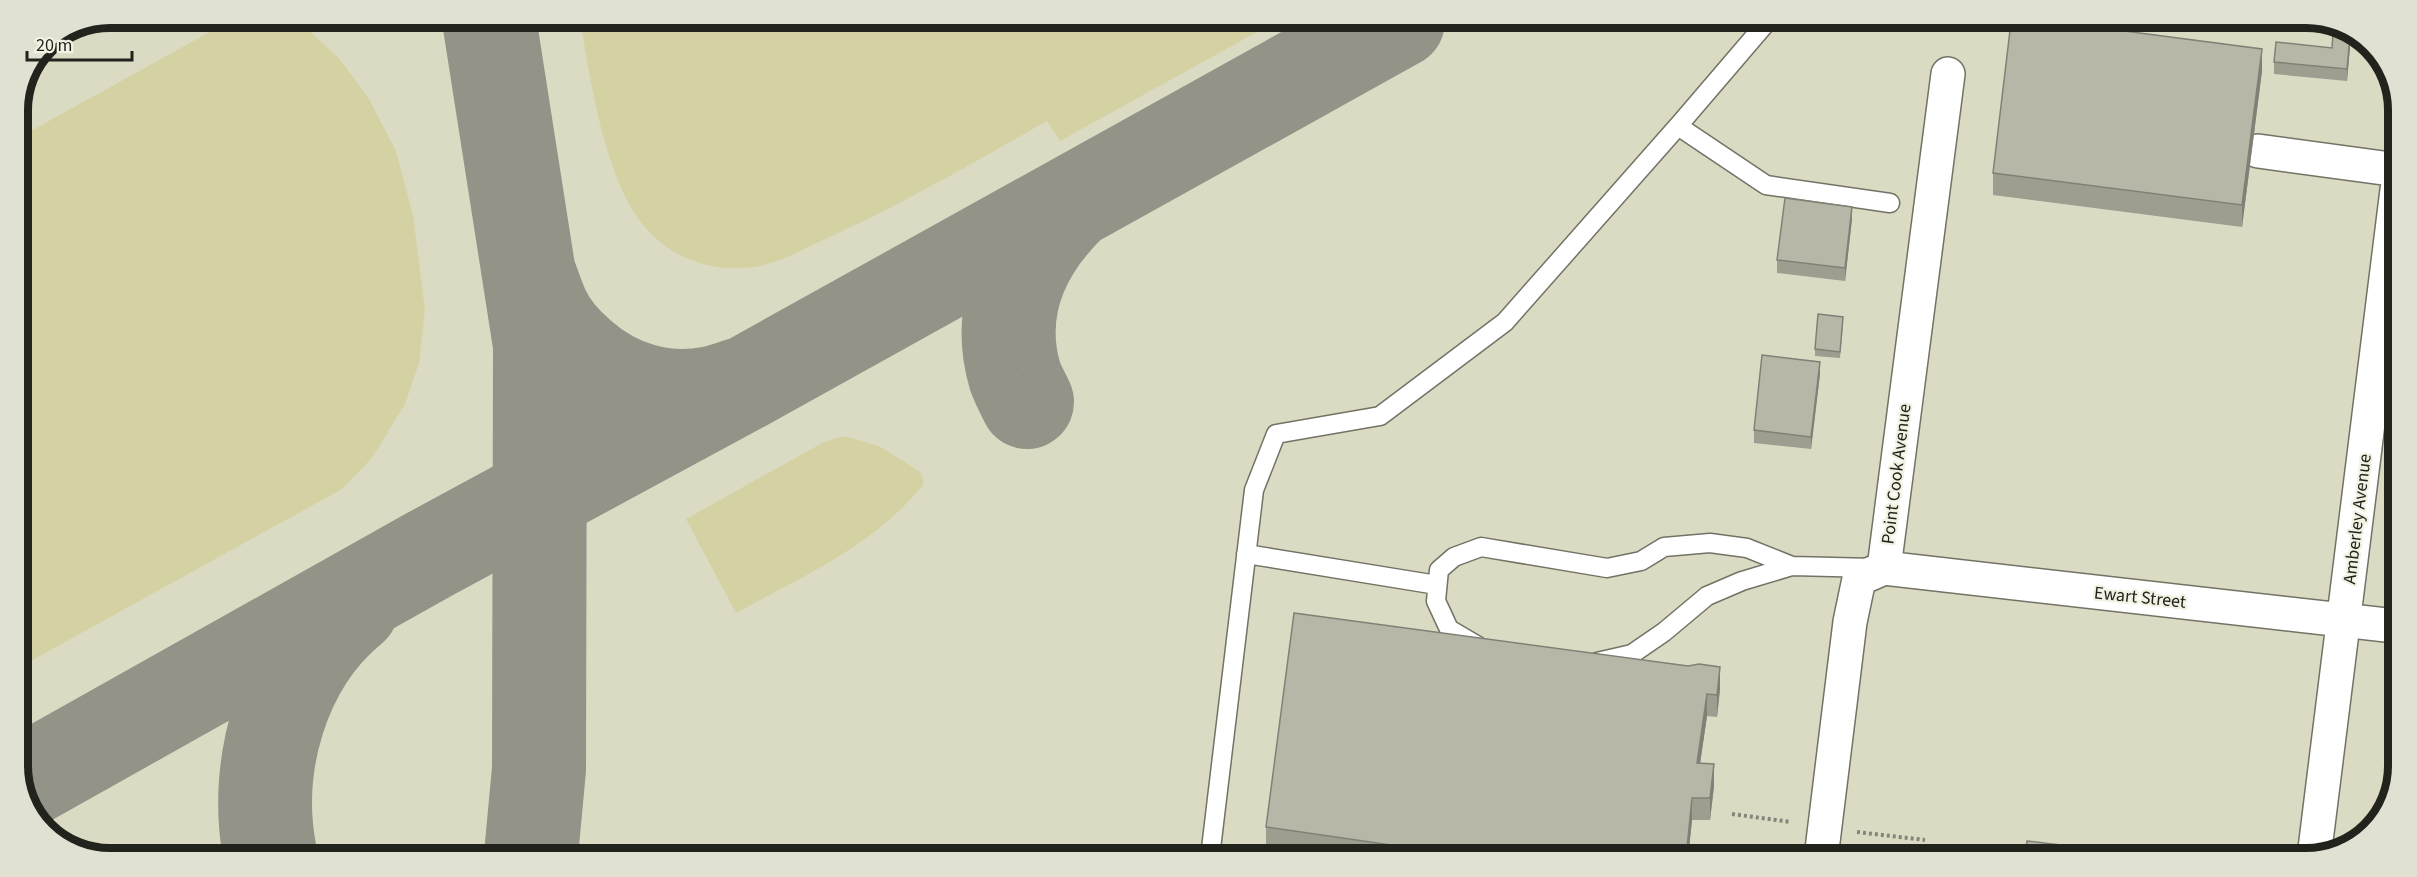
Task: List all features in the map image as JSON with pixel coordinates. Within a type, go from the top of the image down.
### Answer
[{"type":"street","name":"Point Cook Avenue","points":[[1822,848],[1850,622],[1859,579],[1884,568],[1948,74]]},
{"type":"street","points":[[2258,151],[2388,169]]},
{"type":"street","name":"Amberley Avenue","points":[[2315,847],[2344,620],[2385,382],[2388,336]]},
{"type":"street","name":"Ewart Street","points":[[1884,568],[2388,625]]},
{"type":"lane","points":[[1211,848],[1254,490],[1276,434],[1380,416],[1505,322],[1762,28]]},
{"type":"lane","points":[[1678,126],[1766,185],[1890,204]]},
{"type":"lane","points":[[1497,649],[1474,645],[1449,629],[1436,601],[1439,570],[1454,557],[1481,547],[1607,568],[1641,561],[1664,547],[1710,543],[1747,548],[1792,566]]},
{"type":"lane","points":[[1246,554],[1437,585]]},
{"type":"lane","points":[[1577,660],[1600,663],[1632,654],[1664,632],[1707,596],[1742,581],[1792,566],[1884,568]]},
{"type":"shaded area","points":[[110,28],[2306,28],[2333,33],[2356,45],[2372,61],[2384,84],[2388,105],[2388,766],[2384,793],[2372,816],[2352,835],[2333,844],[2306,848],[110,848],[84,844],[65,835],[45,816],[33,793],[29,772],[28,110],[30,95],[42,65],[65,42],[95,30]]},
{"type":"shaded area","points":[[217,28],[306,28],[339,58],[369,99],[396,151],[413,215],[425,310],[419,363],[405,404],[372,458],[342,489],[29,662],[28,132]]},
{"type":"shaded area","points":[[582,28],[1264,28],[1060,141],[1047,121],[862,222],[785,258],[754,267],[718,267],[701,263],[670,249],[644,226],[633,211],[613,168],[593,92]]},
{"type":"shaded area","points":[[843,436],[879,446],[920,472],[923,485],[883,526],[860,543],[736,613],[686,519],[824,442]]},
{"type":"building","points":[[2010,28],[2101,28],[2262,49],[2242,205],[1993,173]]},
{"type":"building","points":[[2333,33],[2349,41],[2347,69],[2274,62],[2276,42],[2332,48]]},
{"type":"building","points":[[1785,198],[1852,207],[1845,268],[1777,260]]},
{"type":"building","points":[[1818,314],[1843,317],[1840,352],[1815,349]]},
{"type":"building","points":[[1762,355],[1820,362],[1811,437],[1754,430]]},
{"type":"building","points":[[1294,613],[1688,666],[1699,664],[1720,667],[1717,695],[1707,694],[1697,763],[1714,764],[1710,798],[1692,798],[1687,848],[1412,848],[1266,827]]},
{"type":"building","points":[[2027,841],[2085,848],[2026,848]]},
{"type":"taxiway","points":[[490,28],[540,345],[539,769],[532,848]]},
{"type":"taxiway","points":[[30,779],[430,554],[750,381],[1385,28]]},
{"type":"taxiway","points":[[1027,402],[1015,376],[1010,351],[1009,327],[1012,303],[1018,281],[1028,259],[1040,239],[1072,202]]},
{"type":"taxiway","points":[[530,276],[546,317],[554,329],[580,356],[609,377],[642,390],[676,396],[712,393],[742,384]]},
{"type":"taxiway","points":[[269,848],[266,821],[266,787],[270,753],[278,720],[290,688],[307,658],[327,631],[352,607]]}]
